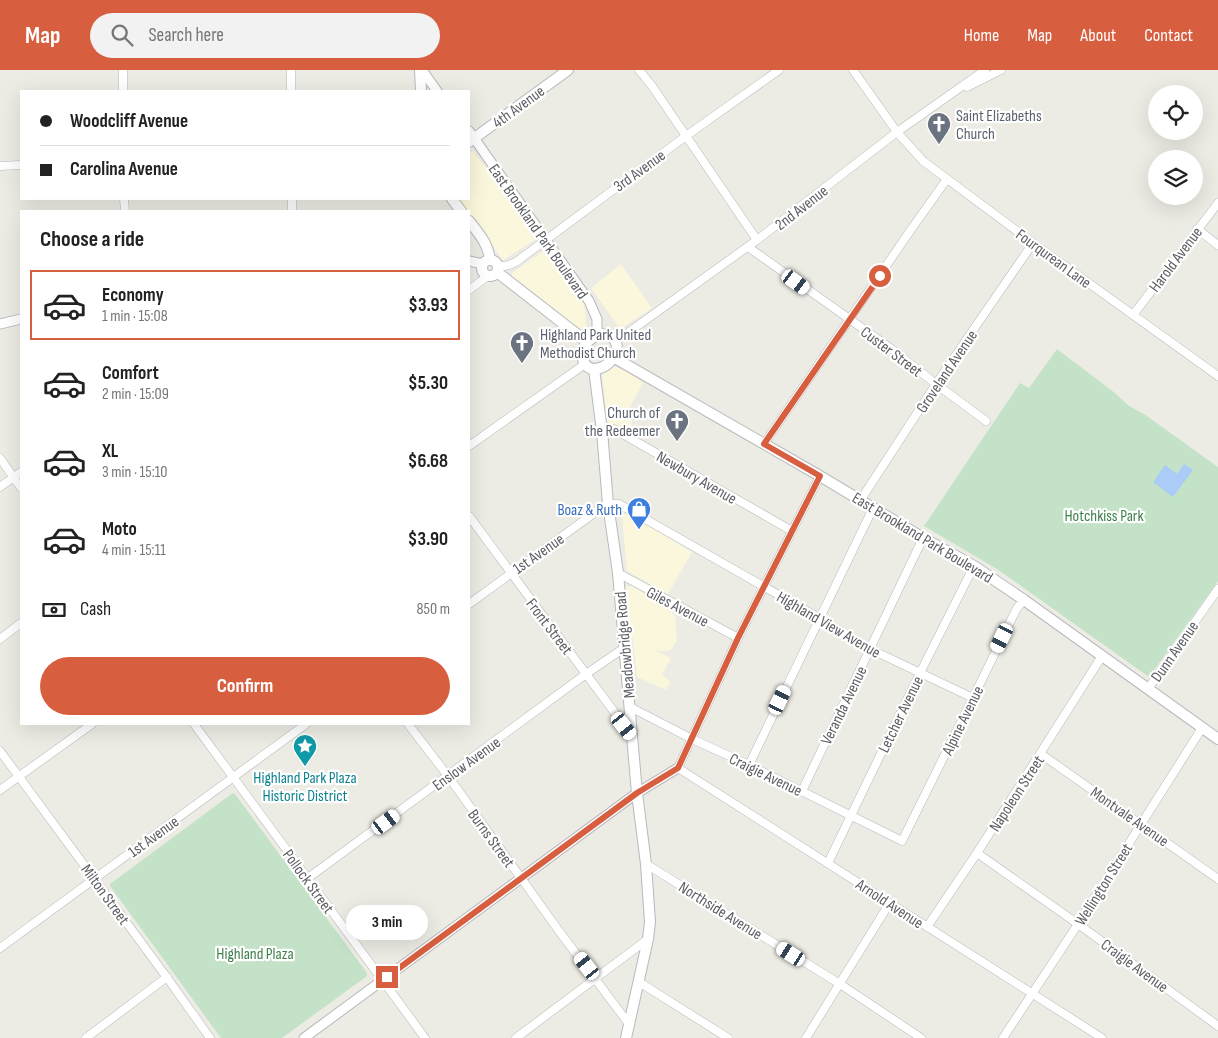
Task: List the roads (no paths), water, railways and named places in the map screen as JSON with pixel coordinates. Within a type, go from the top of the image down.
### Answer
[{"type":"main road","points":[[420,90],[421,70]]},
{"type":"main road","name":"4th Avenue","points":[[471,137],[568,70]]},
{"type":"main road","points":[[470,222],[489,250],[491,268],[587,342]]},
{"type":"main road","points":[[606,334],[615,342],[617,348],[613,357],[604,366],[589,367],[582,358],[582,351],[587,342],[597,335],[606,334]]},
{"type":"main road","name":"East Brookland Park Boulevard","points":[[613,357],[974,566],[1218,739]]},
{"type":"main road","name":"Meadowbridge Road","points":[[589,367],[601,426],[608,504],[618,573],[650,922],[626,1038]]},
{"type":"street","points":[[123,70],[123,90]]},
{"type":"street","points":[[291,70],[291,90]]},
{"type":"street","points":[[421,70],[436,90]]},
{"type":"street","points":[[640,70],[758,240]]},
{"type":"street","name":"3rd Avenue","points":[[470,289],[491,268],[516,262],[686,136],[780,70]]},
{"type":"street","name":"Fourqurean Lane","points":[[853,70],[897,132],[923,161],[1218,376]]},
{"type":"street","name":"2nd Avenue","points":[[615,342],[758,240],[897,132],[985,70]]},
{"type":"street","points":[[943,99],[1001,70]]},
{"type":"street","name":"East Brookland Park Boulevard","points":[[471,137],[589,301],[597,319],[597,335]]},
{"type":"street","points":[[0,166],[20,165]]},
{"type":"street","points":[[764,444],[947,179]]},
{"type":"street","name":"Harold Avenue","points":[[1132,315],[1218,203]]},
{"type":"street","points":[[1197,229],[1218,244]]},
{"type":"street","name":"Groveland Avenue","points":[[860,500],[936,384],[1033,243]]},
{"type":"street","name":"Custer Street","points":[[748,247],[893,350],[986,421]]},
{"type":"street","points":[[470,261],[491,268]]},
{"type":"street","points":[[0,324],[20,319]]},
{"type":"street","points":[[470,445],[589,367]]},
{"type":"street","name":"Newbury Avenue","points":[[601,426],[614,429],[792,531]]},
{"type":"street","points":[[0,458],[20,487]]},
{"type":"street","points":[[0,487],[20,473]]},
{"type":"street","points":[[304,1038],[637,793],[678,768],[738,638],[820,476]]},
{"type":"street","name":"1st Avenue","points":[[470,603],[608,504]]},
{"type":"street","name":"Highland View Avenue","points":[[608,504],[619,504],[870,649],[973,698]]},
{"type":"street","points":[[749,765],[873,508]]},
{"type":"street","name":"Front Street","points":[[470,517],[632,736]]},
{"type":"street","name":"Veranda Avenue","points":[[802,791],[923,538]]},
{"type":"street","name":"Letcher Avenue","points":[[828,863],[974,566]]},
{"type":"street","name":"Giles Avenue","points":[[618,573],[738,638]]},
{"type":"street","name":"Dunn Avenue","points":[[1148,689],[1218,589]]},
{"type":"street","name":"Alpine Avenue","points":[[902,841],[1016,608],[1024,600]]},
{"type":"street","points":[[0,639],[20,624]]},
{"type":"street","name":"Enslow Avenue","points":[[308,878],[624,648]]},
{"type":"street","name":"Napoleon Street","points":[[927,927],[1041,754],[1102,656]]},
{"type":"street","name":"Craigie Avenue","points":[[630,707],[902,841]]},
{"type":"street","points":[[0,790],[91,725]]},
{"type":"street","name":"Pollock Street","points":[[195,725],[425,1038]]},
{"type":"street","name":"1st Avenue","points":[[0,948],[305,725]]},
{"type":"street","name":"Burns Street","points":[[409,725],[629,1024]]},
{"type":"street","name":"Wellington Street","points":[[1003,1038],[1078,924],[1202,728]]},
{"type":"street","name":"Milton Street","points":[[0,751],[210,1038]]},
{"type":"street","name":"Montvale Avenue","points":[[1041,754],[1218,879]]},
{"type":"street","name":"Arnold Avenue","points":[[678,768],[1102,1038]]},
{"type":"street","name":"Craigie Avenue","points":[[977,853],[1218,1026]]},
{"type":"street","name":"Northside Avenue","points":[[646,864],[840,984],[921,1038]]},
{"type":"street","points":[[806,1038],[889,904]]},
{"type":"street","points":[[516,1038],[648,939]]},
{"type":"street","points":[[86,1038],[167,977]]},
{"type":"street","points":[[639,982],[728,1038]]},
{"type":"water","points":[[1184,464],[1193,470],[1173,497],[1153,482],[1165,465],[1177,474]]},
{"type":"place","name":"Saint Elizabeths Church","points":[[939,145]]},
{"type":"place","name":"Highland Park United Methodist Church","points":[[522,364]]},
{"type":"place","name":"Church of the Redeemer","points":[[677,442]]},
{"type":"place","name":"Boaz & Ruth","points":[[639,530]]},
{"type":"place","name":"Highland Park Plaza Historic District","points":[[305,767]]},
{"type":"park label","name":"Hotchkiss Park","points":[[1104,515]]},
{"type":"park label","name":"Highland Plaza","points":[[255,953]]}]
